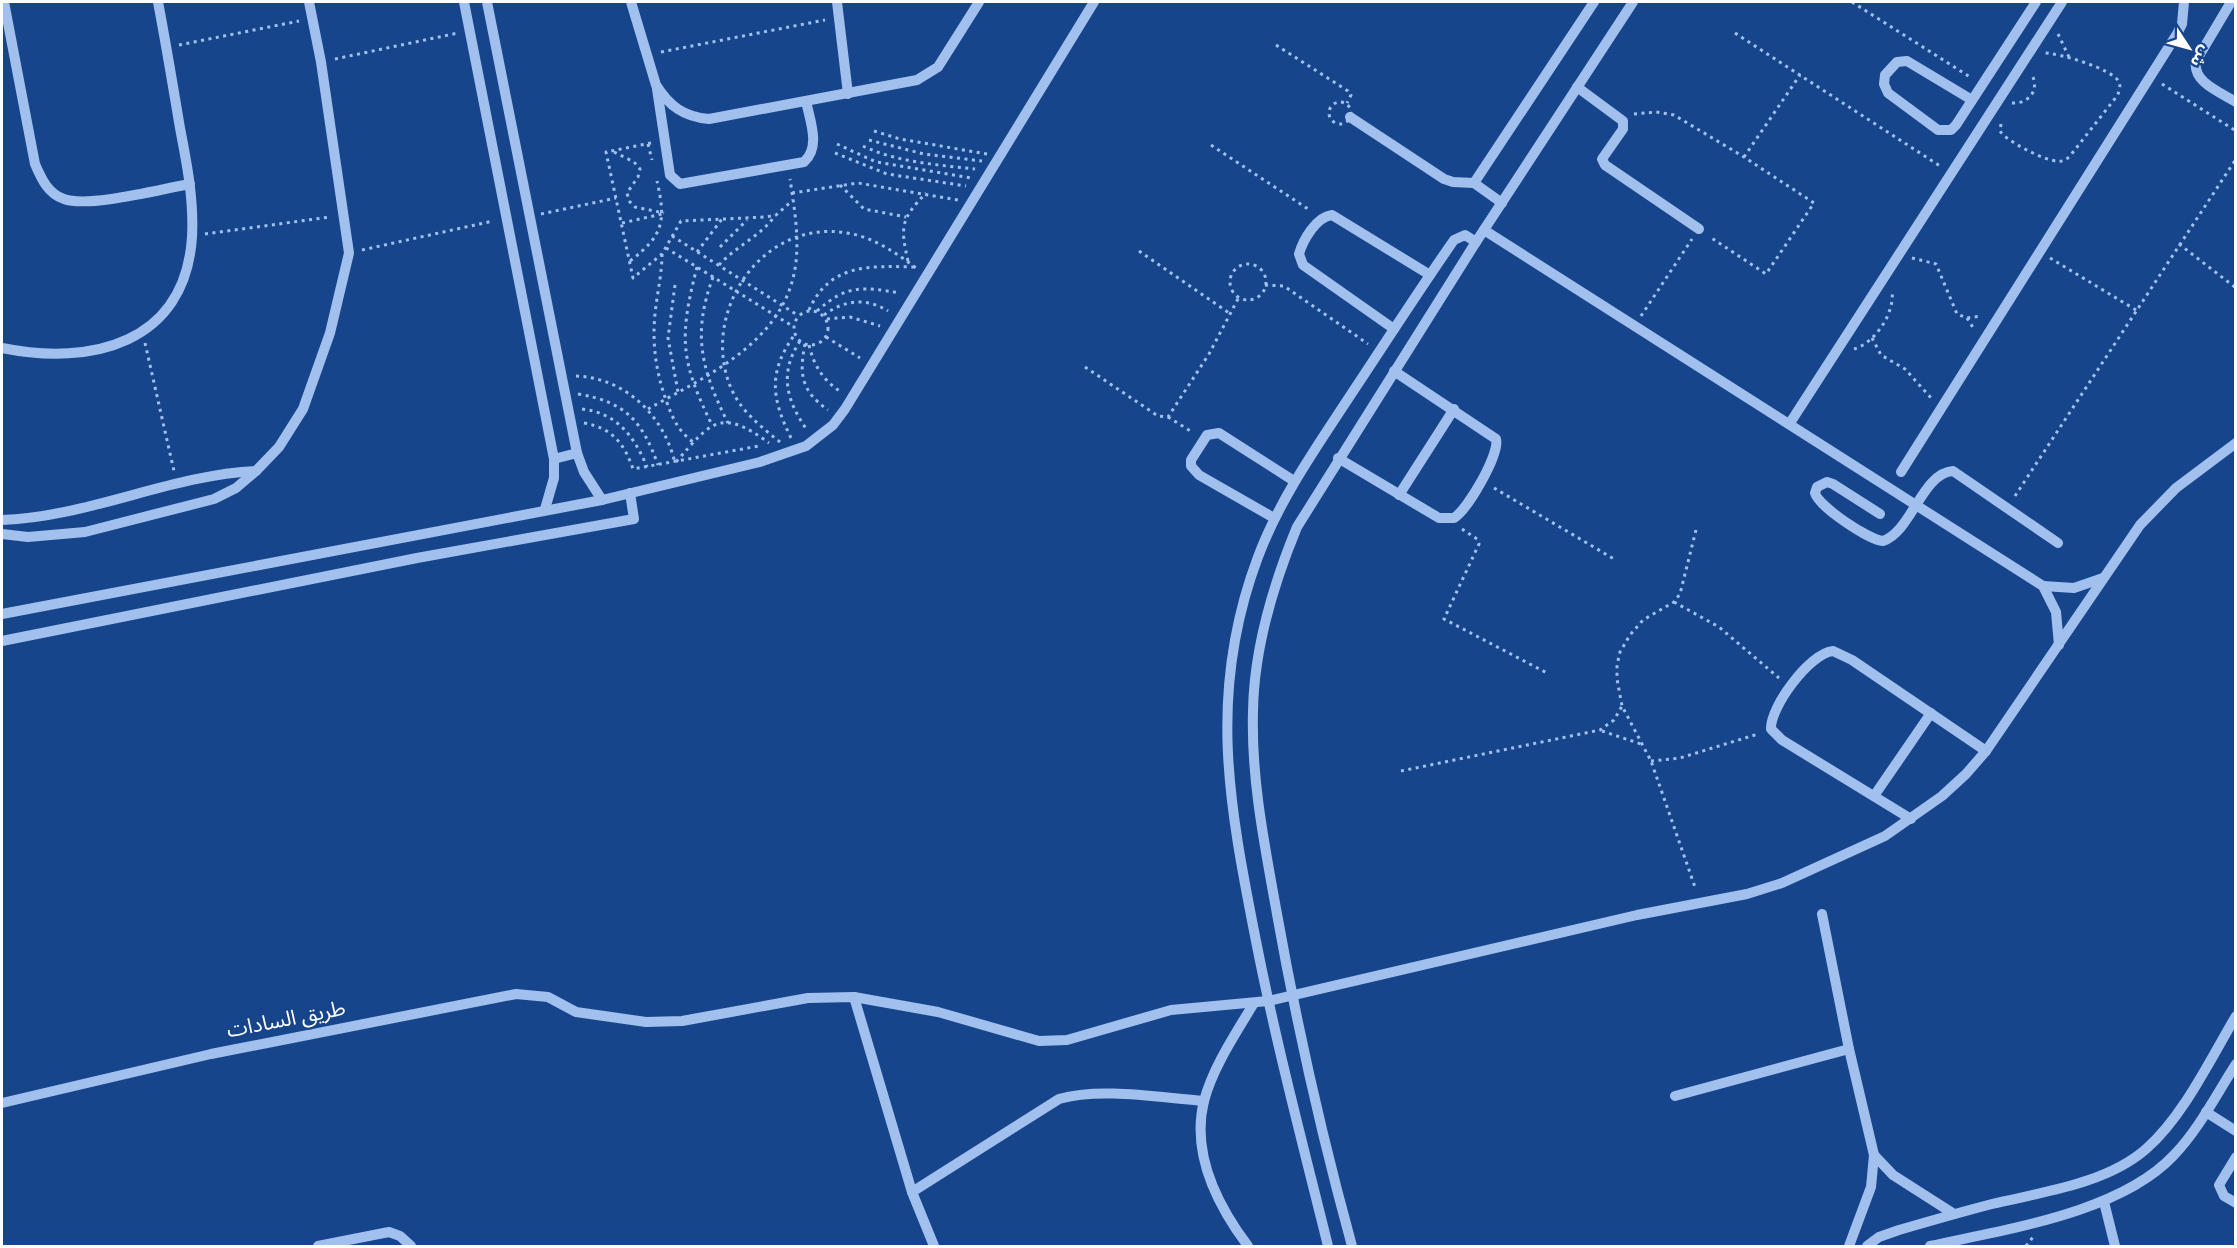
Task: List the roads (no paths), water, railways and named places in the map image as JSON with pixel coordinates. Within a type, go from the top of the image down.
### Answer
[{"type":"street","points":[[4,2],[35,164],[42,182],[55,194],[80,202],[190,184]]},
{"type":"street","points":[[2,348],[31,354],[73,355],[114,347],[143,332],[172,298],[188,261],[192,236],[190,184],[158,2]]},
{"type":"street","points":[[2,534],[54,536],[120,525],[214,499],[236,488],[256,471],[279,447],[303,409],[330,333],[349,253],[321,62],[309,2]]},
{"type":"street","points":[[464,2],[554,459],[553,486],[545,509]]},
{"type":"street","points":[[487,2],[577,453],[584,472],[602,500]]},
{"type":"street","points":[[632,2],[656,85],[670,175],[680,184],[804,162],[813,150],[814,143],[806,101]]},
{"type":"street","points":[[837,2],[837,18],[848,94]]},
{"type":"street","points":[[656,85],[672,106],[696,118],[709,119],[905,83],[928,75],[945,57],[979,2]]},
{"type":"street","points":[[2,614],[602,500],[795,452],[814,441],[839,416],[853,396],[1094,2]]},
{"type":"street","points":[[1474,183],[1594,2]]},
{"type":"street","points":[[1352,1246],[1292,994],[1257,800],[1252,710],[1262,639],[1281,564],[1297,527],[1338,458],[1476,242],[1633,2]]},
{"type":"street","points":[[1972,100],[1907,61],[1897,62],[1885,75],[1884,84],[1888,93],[1938,130],[1951,130],[1956,125],[2036,2]]},
{"type":"street","points":[[1790,423],[2062,2]]},
{"type":"street","points":[[1901,472],[2178,34],[2182,24],[2184,2]]},
{"type":"street","points":[[2231,2],[2196,61],[2194,69],[2198,77],[2235,102]]},
{"type":"street","points":[[1577,87],[1620,117],[1624,124],[1602,162],[1699,229]]},
{"type":"street","points":[[1350,117],[1448,181],[1474,183],[1502,203]]},
{"type":"street","points":[[1394,329],[1308,269],[1300,260],[1301,248],[1322,218],[1328,215],[1339,217],[1430,275]]},
{"type":"street","points":[[1484,230],[2043,586],[2074,588],[2103,578]]},
{"type":"street","points":[[1328,1246],[1268,1001],[1231,804],[1226,752],[1226,710],[1236,633],[1254,568],[1274,518],[1294,481],[1457,237],[1465,235],[1476,242]]},
{"type":"street","points":[[1338,458],[1433,515],[1445,519],[1459,515],[1496,454],[1496,439],[1394,371]]},
{"type":"street","points":[[1399,495],[1454,409]]},
{"type":"street","points":[[1274,518],[1194,470],[1191,460],[1208,435],[1219,433],[1294,481]]},
{"type":"street","name":"طريق السادات","points":[[2,1103],[211,1054],[516,994],[548,997],[576,1012],[634,1021],[681,1022],[808,998],[854,997],[938,1012],[1026,1038],[1053,1042],[1171,1010],[1268,1001],[1626,917],[1747,894],[1804,875],[1866,846],[1911,819],[1966,774],[1986,751],[2140,525],[2176,488],[2235,444]]},
{"type":"street","points":[[554,459],[577,453]]},
{"type":"street","points":[[2,520],[27,519],[96,505],[215,475],[256,471]]},
{"type":"street","points":[[1880,514],[1833,484],[1827,482],[1817,487],[1815,493],[1821,503],[1878,541],[1888,540],[1896,534],[1936,478],[1946,471],[1953,471],[2058,543]]},
{"type":"street","points":[[2,641],[405,560],[634,519],[630,493]]},
{"type":"street","points":[[2043,586],[2056,612],[2059,646]]},
{"type":"street","points":[[1911,819],[1782,740],[1771,729],[1774,714],[1790,688],[1813,659],[1833,651],[1852,660],[1986,751]]},
{"type":"street","points":[[1874,796],[1931,713]]},
{"type":"street","points":[[1822,914],[1848,1049],[1874,1155],[1871,1187],[1849,1246]]},
{"type":"street","points":[[854,997],[912,1192],[934,1246]]},
{"type":"street","points":[[1248,1246],[1216,1197],[1203,1154],[1201,1127],[1204,1101],[1218,1068],[1254,1003]]},
{"type":"street","points":[[1866,1246],[1879,1237],[1954,1214],[2067,1186],[2117,1168],[2133,1159],[2159,1136],[2175,1115],[2235,1016]]},
{"type":"street","points":[[1675,1096],[1848,1049]]},
{"type":"street","points":[[1930,1246],[1986,1234],[2104,1202],[2128,1190],[2163,1166],[2184,1143],[2235,1064]]},
{"type":"street","points":[[912,1192],[1059,1099],[1101,1095],[1204,1101]]},
{"type":"street","points":[[2206,1112],[2235,1131]]},
{"type":"street","points":[[1874,1155],[1893,1175],[1954,1214]]},
{"type":"street","points":[[2235,1157],[2219,1185],[2224,1196],[2235,1203]]},
{"type":"street","points":[[2104,1202],[2115,1246]]},
{"type":"street","points":[[318,1246],[389,1232],[400,1236],[411,1246]]},
{"type":"street","points":[[1986,1234],[1986,1246]]}]
